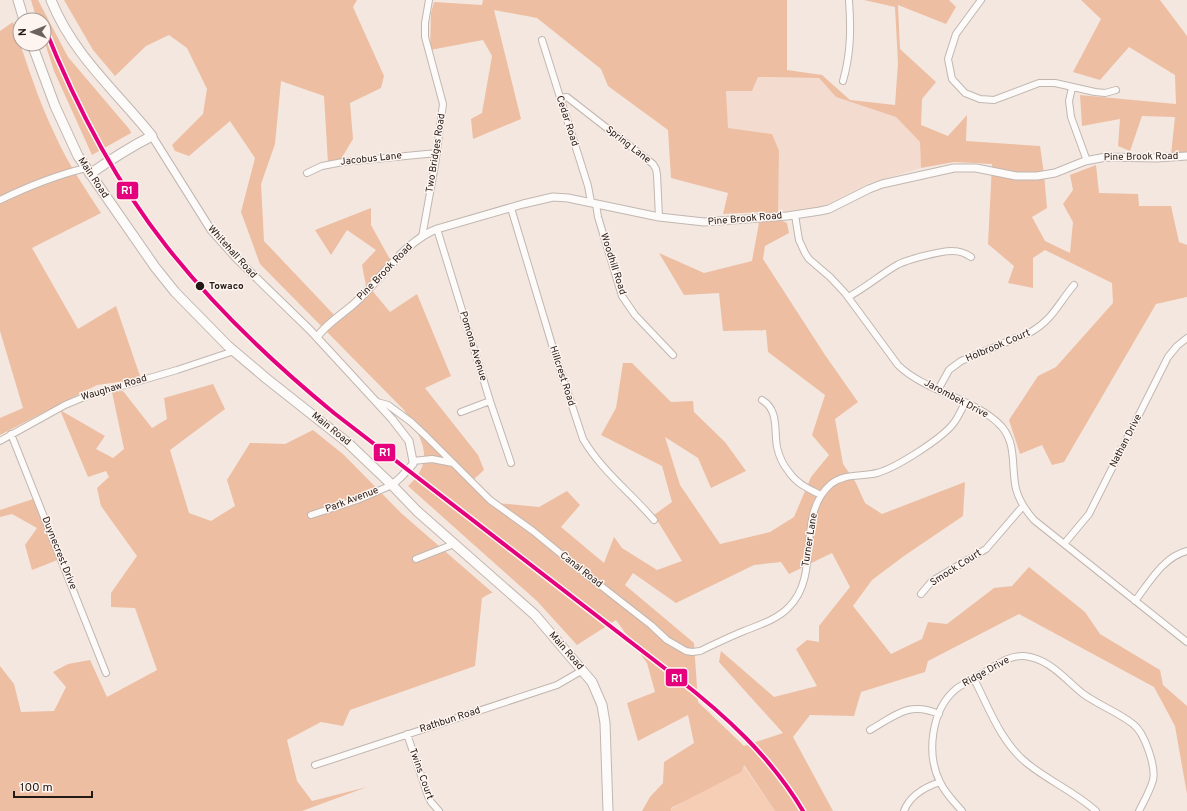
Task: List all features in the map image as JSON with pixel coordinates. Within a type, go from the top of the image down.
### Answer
[{"type":"main road","points":[[18,0],[22,12]]},
{"type":"main road","name":"Whitehall Road","points":[[51,0],[63,26],[83,56],[152,136]]},
{"type":"main road","name":"Main Road","points":[[35,52],[55,106],[75,150],[88,171],[168,284],[203,322],[234,351],[348,443],[417,511],[535,615],[583,670],[592,682],[602,705],[605,729],[608,811]]},
{"type":"main road","points":[[88,171],[152,136]]},
{"type":"street","name":"Two Bridges Road","points":[[422,236],[444,104],[426,37],[425,23],[429,0]]},
{"type":"street","points":[[843,80],[848,63],[850,46],[849,0]]},
{"type":"street","points":[[981,0],[956,34],[948,59],[952,79],[965,93],[980,99],[994,100],[1039,83],[1054,83],[1072,88],[1105,93],[1116,90]]},
{"type":"street","name":"Cedar Road","points":[[542,40],[593,203]]},
{"type":"street","points":[[1072,88],[1069,101],[1071,117],[1087,161]]},
{"type":"street","name":"Spring Lane","points":[[560,98],[567,97],[653,164],[657,175],[659,217]]},
{"type":"street","name":"Whitehall Road","points":[[152,136],[211,230],[236,258],[317,337],[401,429],[408,441],[413,461]]},
{"type":"street","name":"Jacobus Lane","points":[[307,173],[322,166],[343,162],[436,153]]},
{"type":"street","name":"Pine Brook Road","points":[[317,337],[323,329],[348,310],[404,251],[422,236],[437,229],[553,197],[568,198],[659,217],[704,222],[812,213],[829,209],[882,184],[954,168],[976,168],[1016,176],[1037,176],[1055,173],[1087,161],[1106,157],[1156,158],[1187,156]]},
{"type":"street","points":[[0,200],[14,193],[68,173],[88,171]]},
{"type":"street","name":"Woodhill Road","points":[[593,203],[622,296],[635,315],[673,355]]},
{"type":"street","name":"Hillcrest Road","points":[[511,208],[553,348],[583,439],[600,463],[654,520]]},
{"type":"street","name":"Jarombek Drive","points":[[795,215],[798,240],[805,253],[848,297],[898,365],[909,374],[994,419],[1006,433],[1011,446],[1016,489],[1023,506],[1034,520],[1187,642]]},
{"type":"street","name":"Pomona Avenue","points":[[437,229],[490,402],[511,463]]},
{"type":"street","points":[[848,297],[875,281],[897,265],[910,259],[949,251],[960,252],[971,257]]},
{"type":"street","name":"Holbrook Court","points":[[938,390],[949,370],[960,361],[1040,327],[1051,318],[1074,285]]},
{"type":"street","name":"Nathan Drive","points":[[1064,544],[1089,514],[1168,357],[1176,346],[1187,338]]},
{"type":"street","name":"Waughaw Road","points":[[0,441],[84,396],[177,370],[234,351]]},
{"type":"street","points":[[762,400],[769,404],[773,411],[777,447],[785,467],[799,483],[821,495]]},
{"type":"street","name":"Canal Road","points":[[377,402],[388,405],[411,422],[490,500],[533,531],[652,625],[667,640],[686,651],[692,652],[700,651],[717,643]]},
{"type":"street","points":[[462,412],[490,402]]},
{"type":"street","name":"Turner Lane","points":[[717,643],[778,615],[794,601],[804,582],[812,519],[816,506],[821,495],[833,483],[846,476],[877,473],[898,464],[948,430],[957,419],[965,403]]},
{"type":"street","name":"Duynecrest Drive","points":[[11,434],[106,673]]},
{"type":"street","points":[[392,485],[402,477],[413,464],[413,461],[432,459],[453,463]]},
{"type":"street","name":"Park Avenue","points":[[311,515],[357,500],[392,485]]},
{"type":"street","name":"Smock Court","points":[[921,594],[932,581],[986,549],[1023,506]]},
{"type":"street","points":[[416,559],[454,544]]},
{"type":"street","points":[[1135,601],[1165,564],[1176,555],[1187,551]]},
{"type":"street","name":"Ridge Drive","points":[[962,811],[948,795],[940,782],[933,760],[932,745],[939,714],[943,706],[957,689],[1005,660],[1012,657],[1023,656],[1037,659],[1050,666],[1089,698],[1133,724],[1141,733],[1153,772],[1152,782],[1140,811]]},
{"type":"street","name":"Rathbun Road","points":[[315,765],[557,685],[583,670]]},
{"type":"street","points":[[974,678],[1004,736],[1019,756],[1036,770],[1087,803],[1096,811]]},
{"type":"street","points":[[870,730],[911,709],[925,709],[939,714]]},
{"type":"street","name":"Twins Court","points":[[407,734],[428,796],[439,811]]},
{"type":"street","points":[[904,811],[915,795],[929,786],[940,782]]},
{"type":"shaded area","points":[[31,0],[38,0],[44,12],[35,12]]},
{"type":"shaded area","points":[[64,0],[357,0],[353,7],[384,76],[381,88],[350,103],[353,139],[341,159],[328,163],[324,96],[281,81],[275,144],[261,184],[264,241],[338,319],[367,291],[362,265],[376,250],[347,230],[331,255],[315,230],[371,208],[371,225],[392,263],[370,288],[390,312],[417,294],[451,376],[425,388],[478,455],[484,470],[472,481],[496,503],[539,507],[567,491],[580,505],[561,527],[604,563],[614,537],[622,548],[657,570],[682,561],[654,515],[672,502],[662,466],[601,435],[616,408],[623,363],[632,363],[671,402],[693,401],[694,412],[725,442],[746,471],[711,488],[698,458],[665,437],[680,485],[720,544],[770,532],[794,517],[811,477],[829,455],[812,435],[825,395],[768,352],[766,330],[723,331],[719,293],[684,295],[659,253],[704,273],[752,261],[761,212],[723,214],[728,193],[671,178],[668,130],[608,86],[601,69],[537,18],[494,10],[521,119],[473,139],[471,119],[482,113],[492,56],[483,40],[430,50],[431,13],[434,2],[482,5],[483,0],[787,0],[787,70],[822,75],[850,100],[895,105],[898,63],[895,7],[864,0],[949,0],[956,7],[946,24],[898,5],[900,49],[936,82],[922,99],[921,125],[948,136],[967,115],[966,141],[1040,146],[1047,208],[1032,217],[1045,241],[1070,253],[1073,222],[1063,204],[1073,190],[1070,175],[1096,165],[1099,193],[1138,194],[1139,206],[1171,206],[1179,242],[1187,245],[1187,297],[1156,304],[1064,462],[1052,465],[1042,445],[1020,454],[1009,420],[1038,376],[1056,367],[1113,303],[1112,283],[1045,250],[1033,258],[1033,288],[1008,283],[1014,266],[988,244],[992,164],[954,162],[921,168],[920,142],[896,117],[836,97],[819,78],[758,77],[752,91],[726,91],[728,128],[772,134],[779,151],[778,219],[787,223],[789,233],[765,246],[763,259],[825,355],[858,402],[835,419],[843,464],[856,483],[865,503],[882,514],[965,482],[963,516],[904,556],[872,580],[853,606],[891,654],[922,639],[928,622],[947,624],[994,588],[1012,586],[1029,567],[1085,612],[1100,634],[1160,670],[1163,685],[1187,706],[1187,794],[1175,726],[1154,687],[1019,614],[928,661],[925,672],[861,692],[854,716],[810,715],[793,737],[833,811],[775,811],[744,765],[741,772],[671,808],[671,811],[642,811],[650,797],[663,783],[664,762],[694,743],[688,715],[638,741],[627,703],[655,692],[647,663],[616,620],[577,645],[537,601],[408,486],[419,473],[424,455],[421,439],[404,410],[260,264],[241,212],[255,158],[230,121],[189,156],[175,151],[172,145],[203,114],[207,89],[187,48],[169,35],[146,46],[115,76],[93,50]],"holes":[[[832,553],[850,587],[819,626],[819,642],[807,640],[796,649],[817,686],[774,697],[721,651],[719,662],[783,733],[744,746],[698,702],[694,643],[625,585],[633,573],[676,603],[754,565],[781,562],[789,574]]]},
{"type":"shaded area","points":[[1081,0],[1160,0],[1187,36],[1187,154],[1171,155],[1175,117],[1142,116],[1130,151],[1118,146],[1120,119],[1082,126],[1080,95],[1176,104],[1175,75],[1129,47],[1100,80],[1073,72],[1101,19]]},
{"type":"shaded area","points":[[12,23],[12,52],[23,52],[44,109],[61,147],[71,166],[101,213],[32,248],[78,329],[116,306],[141,379],[97,385],[0,435],[0,418],[23,408],[0,331],[0,31]]},
{"type":"shaded area","points":[[52,27],[68,57],[131,133],[92,155],[54,71],[48,52],[52,52]]},
{"type":"shaded area","points":[[758,77],[819,78],[836,97],[896,117],[920,142],[921,168],[870,183],[818,209],[778,213],[779,152],[727,128],[726,91],[752,91]]},
{"type":"shaded area","points":[[213,384],[225,409],[170,450],[189,513],[211,521],[235,506],[227,480],[250,443],[285,444],[313,430],[344,455],[401,513],[493,593],[482,598],[475,666],[350,710],[343,726],[321,722],[287,740],[297,781],[312,801],[367,787],[302,811],[0,811],[0,666],[14,684],[21,712],[54,711],[66,687],[53,672],[68,664],[90,660],[107,697],[157,670],[135,608],[111,607],[111,593],[137,556],[101,506],[97,488],[109,477],[106,471],[88,477],[60,410],[105,436],[96,449],[113,458],[124,449],[112,392],[123,391],[152,428],[167,419],[164,398]]},
{"type":"shaded area","points":[[36,498],[60,559],[32,570],[25,545],[37,528],[12,514],[0,517],[0,510]]},
{"type":"shaded area","points":[[743,765],[775,811],[671,811],[671,809]]},
{"type":"transit line","name":"R1","points":[[52,45],[83,113],[113,169],[130,196],[167,247],[225,314],[289,375],[334,413],[712,706],[762,755],[777,773],[803,811]]},
{"type":"place","name":"Towaco","points":[[200,286]]}]
